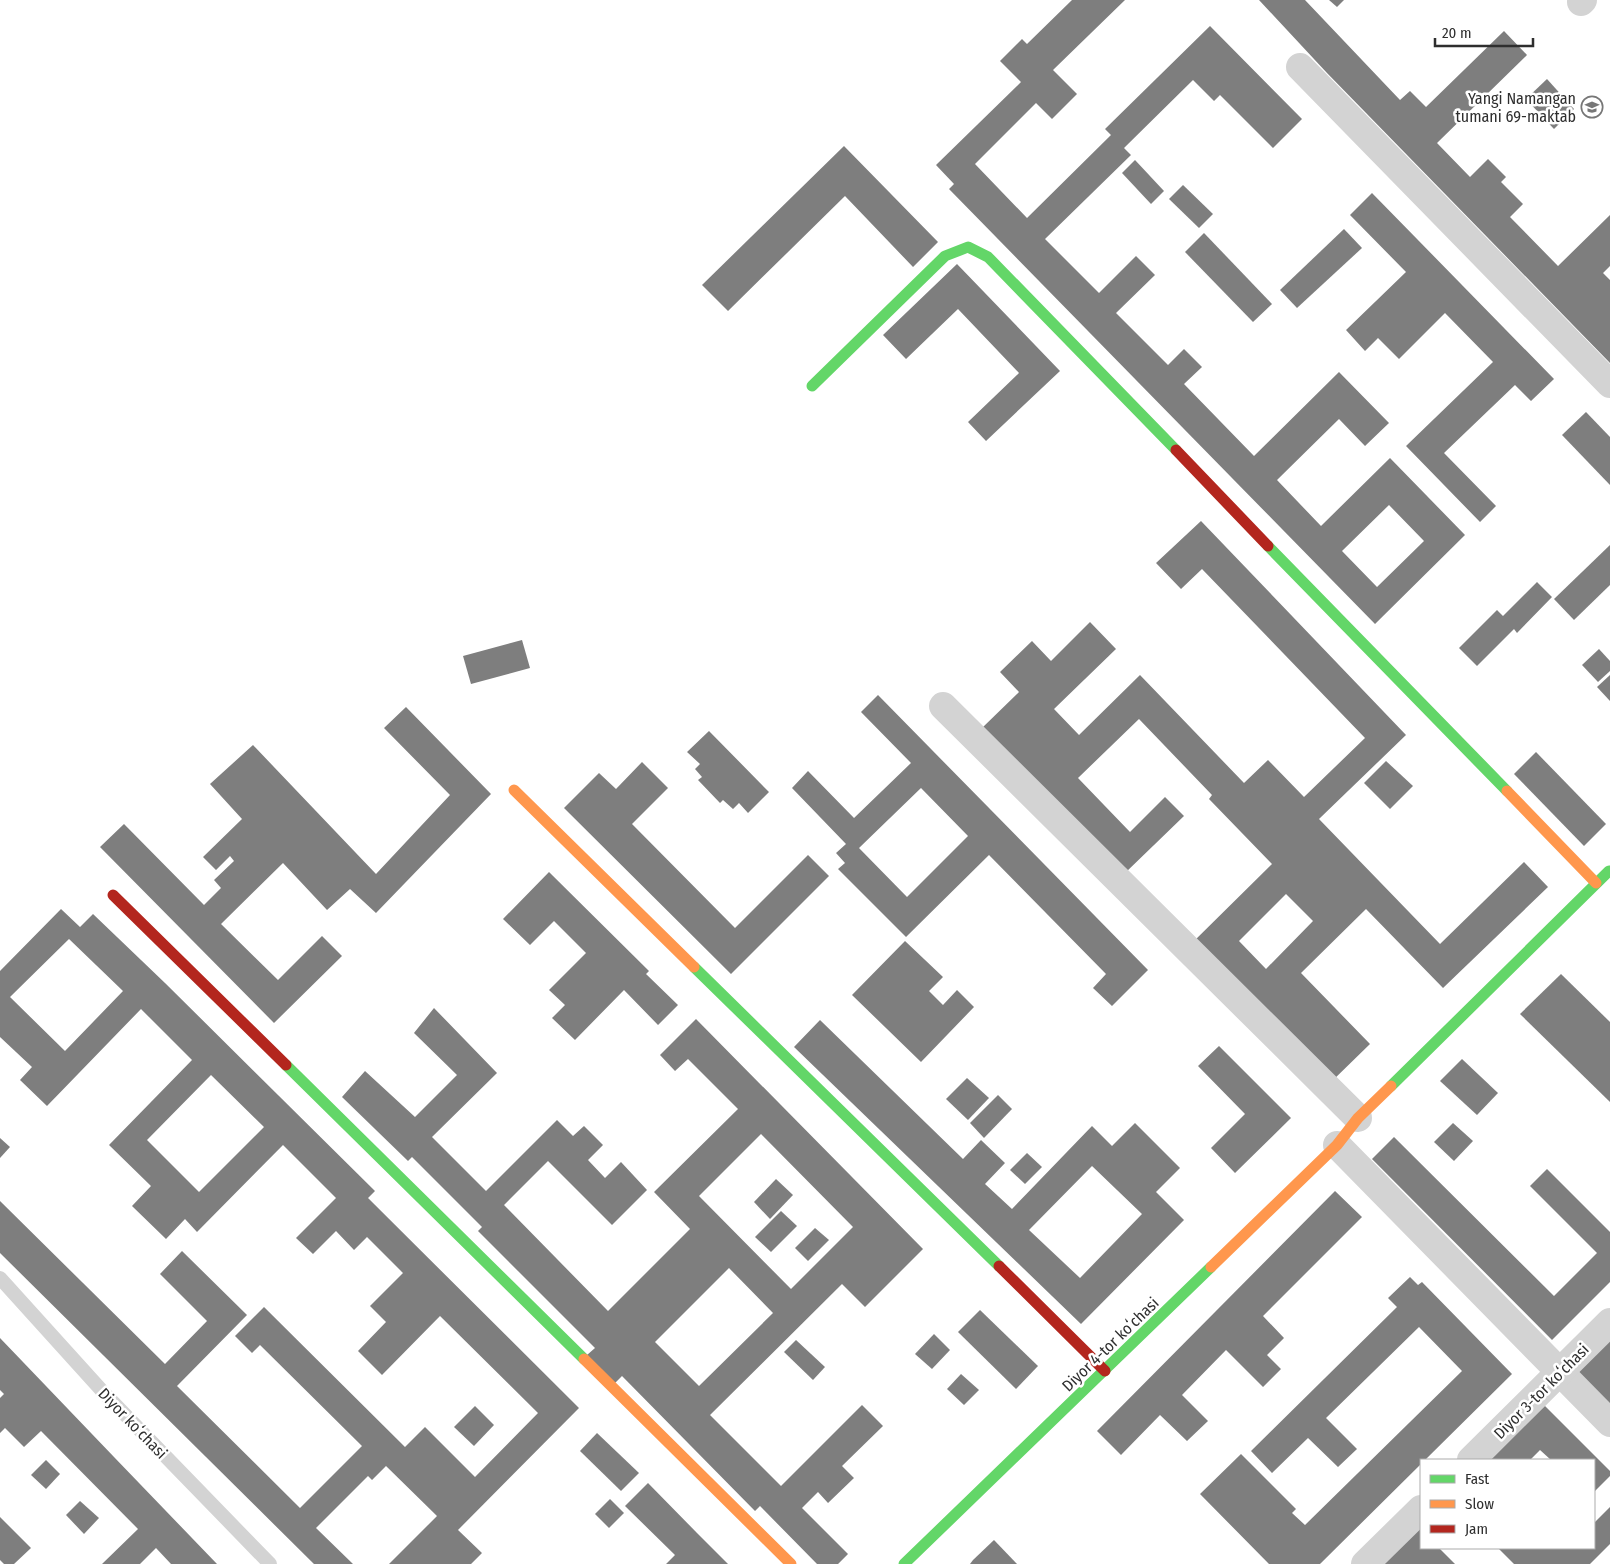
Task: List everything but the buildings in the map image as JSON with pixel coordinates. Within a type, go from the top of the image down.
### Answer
[{"type":"street","points":[[1300,67],[1610,384]]},
{"type":"street","points":[[812,386],[945,256],[968,247],[988,257],[1596,883]]},
{"type":"street","points":[[942,706],[1358,1118]]},
{"type":"street","points":[[514,790],[1105,1371]]},
{"type":"street","name":"Diyor 4-tor koʻchasi","points":[[904,1564],[1337,1145],[1358,1118],[1610,870]]},
{"type":"street","points":[[113,895],[791,1564]]},
{"type":"street","points":[[1337,1145],[1610,1423]]},
{"type":"street","name":"Diyor 3-tor koʻchasi","points":[[1472,1459],[1610,1322]]},
{"type":"street","points":[[1366,1564],[1420,1510]]},
{"type":"lane","name":"Diyor koʻchasi","points":[[0,1278],[104,1393],[270,1564]]},
{"type":"traffic: fast","points":[[812,386],[945,256],[968,247],[988,257],[1176,450]]},
{"type":"traffic: fast","points":[[1268,546],[1507,791]]},
{"type":"traffic: fast","points":[[1391,1086],[1609,871]]},
{"type":"traffic: fast","points":[[694,967],[999,1266]]},
{"type":"traffic: fast","points":[[286,1065],[584,1359]]},
{"type":"traffic: fast","points":[[904,1564],[1211,1267]]},
{"type":"traffic: slow","points":[[514,790],[694,967]]},
{"type":"traffic: slow","points":[[1507,791],[1596,883]]},
{"type":"traffic: slow","points":[[1211,1267],[1337,1145],[1358,1118],[1391,1086]]},
{"type":"traffic: slow","points":[[584,1359],[791,1564]]},
{"type":"traffic: jam","points":[[1176,450],[1268,546]]},
{"type":"traffic: jam","points":[[113,895],[286,1065]]},
{"type":"traffic: jam","points":[[999,1266],[1105,1371]]},
{"type":"place","name":"Yangi Namangan tumani 69-maktab","points":[[1592,107]]}]
